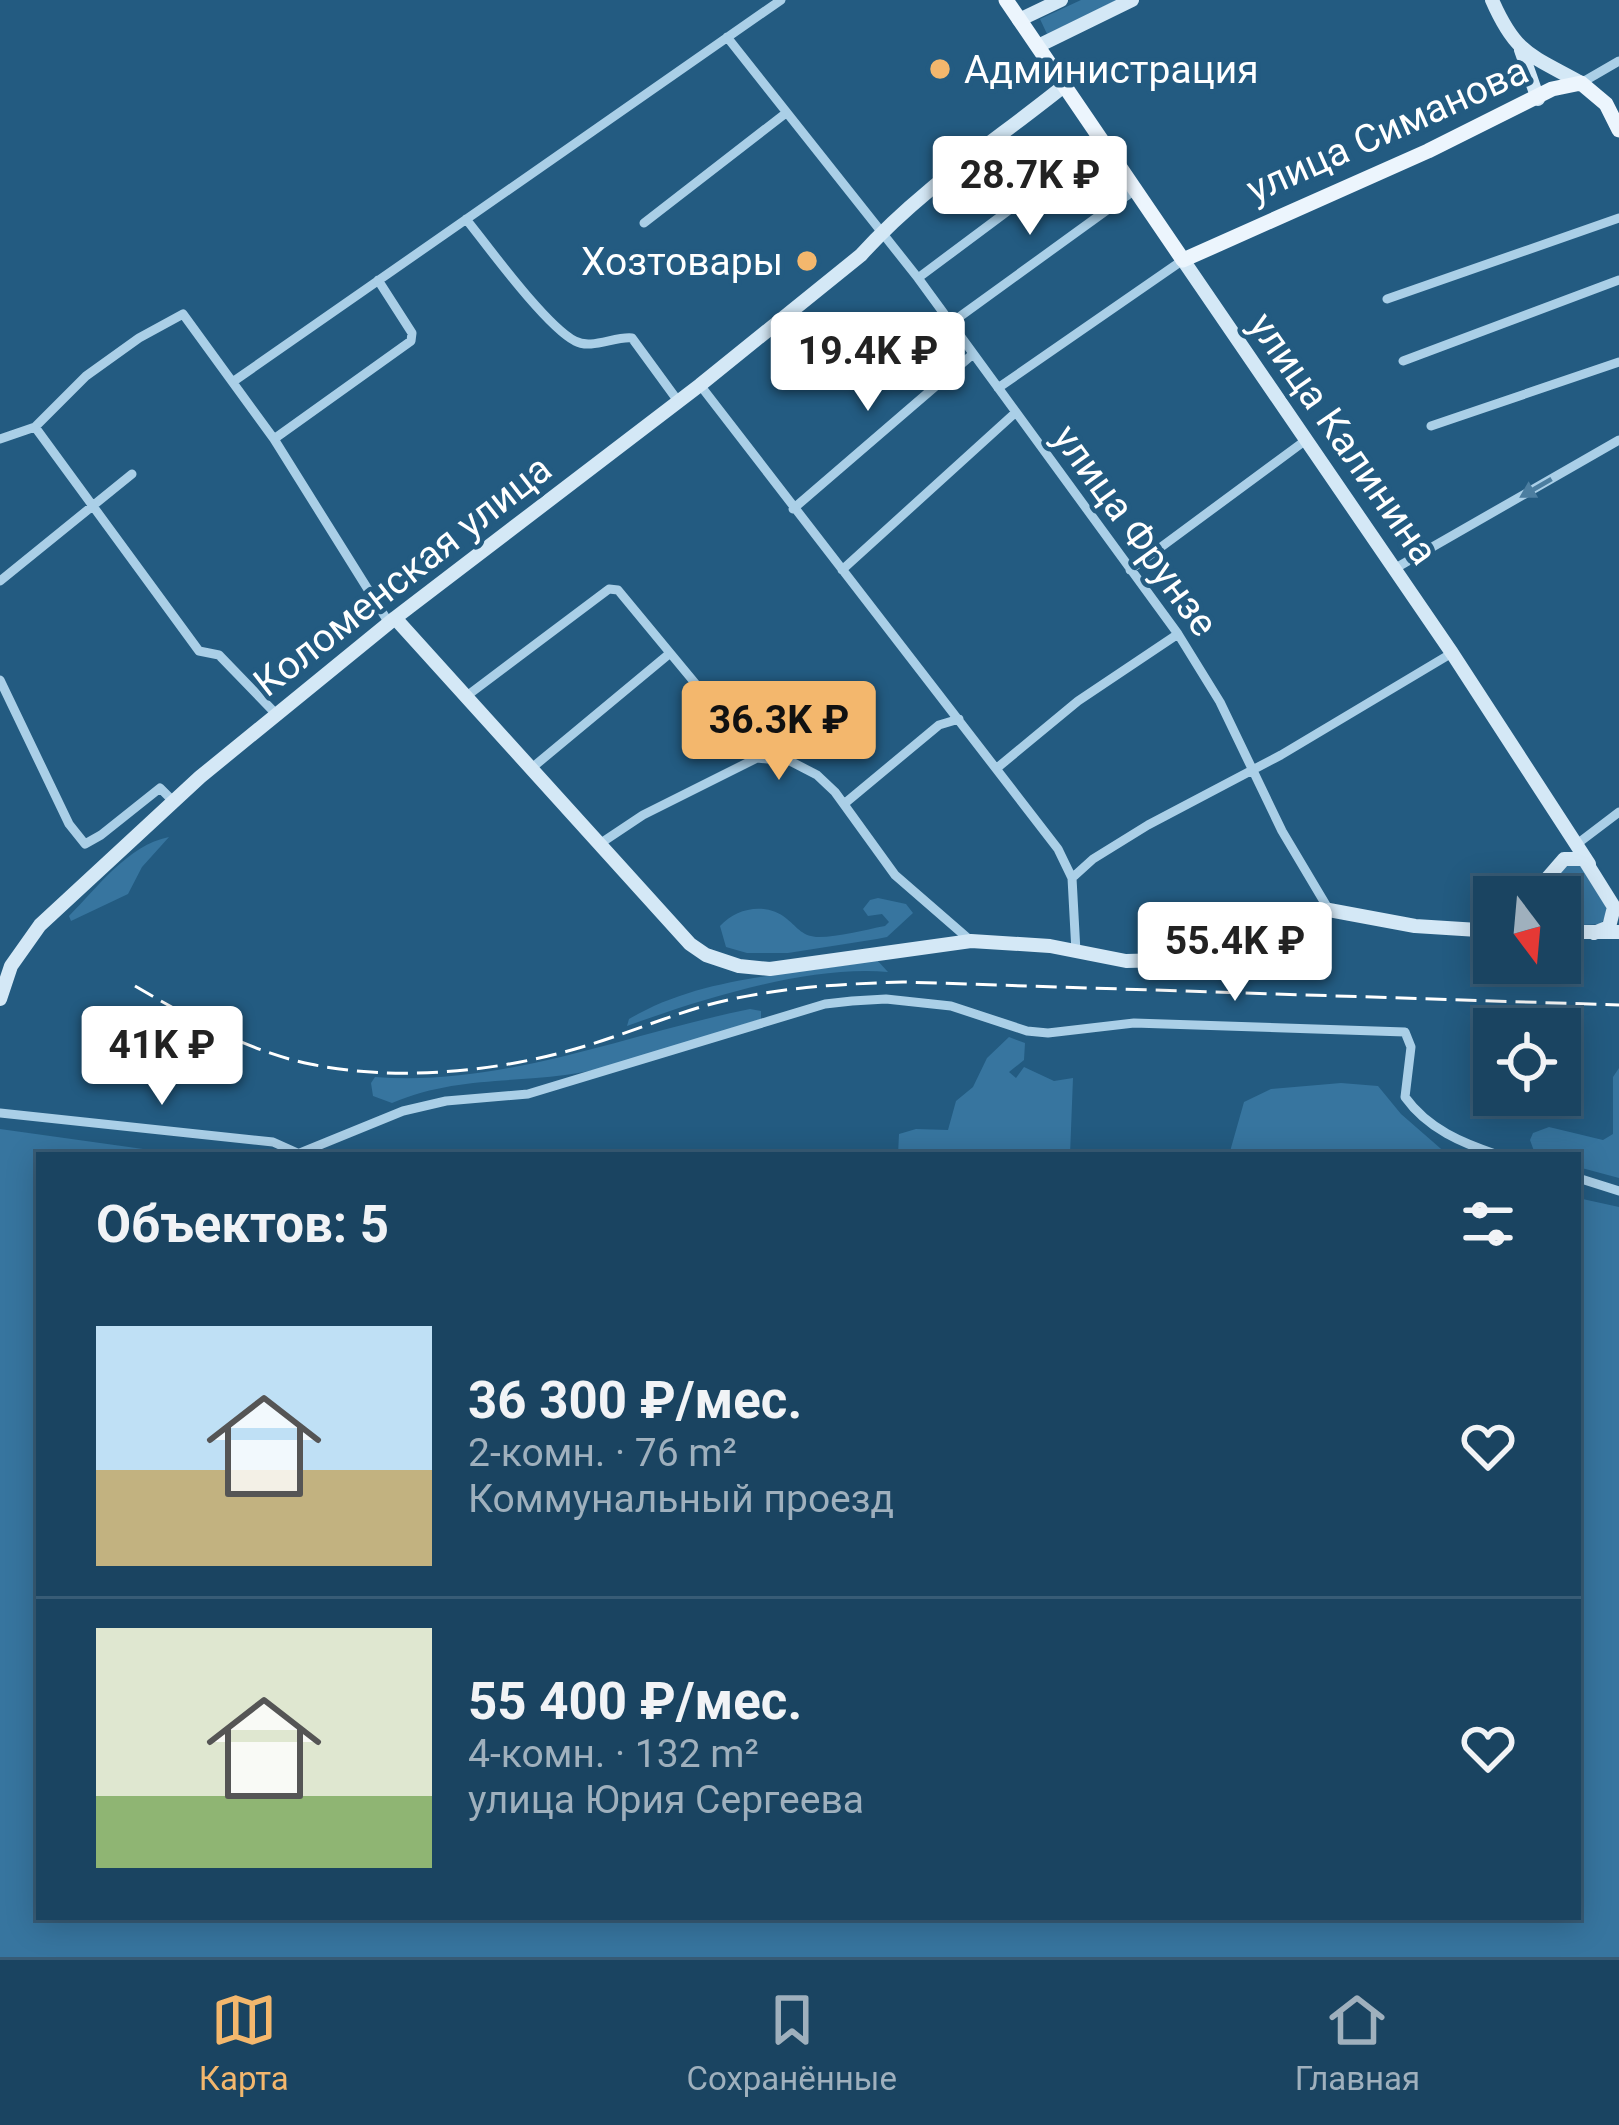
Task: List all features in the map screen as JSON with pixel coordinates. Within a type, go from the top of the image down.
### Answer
[{"type":"main road","name":"улица Калинина","points":[[1006,0],[1019,20],[1045,42],[1065,85],[1183,260]]},
{"type":"main road","name":"улица Симанова","points":[[1183,260],[1552,89],[1581,82]]},
{"type":"main road","points":[[1581,82],[1606,104],[1619,130]]},
{"type":"street","points":[[234,382],[782,0]]},
{"type":"street","points":[[1019,20],[1061,0]]},
{"type":"street","points":[[1036,11],[1032,24],[1045,42],[1132,0]]},
{"type":"street","points":[[1492,0],[1521,50],[1538,99]]},
{"type":"street","name":"улица Фрунзе","points":[[727,38],[918,278],[1178,634],[1215,694],[1282,831],[1328,910]]},
{"type":"street","points":[[1521,50],[1581,82]]},
{"type":"street","name":"улица Симанова","points":[[1581,82],[1619,61]]},
{"type":"street","name":"Коломенская улица","points":[[0,999],[6,964],[60,903],[172,801],[392,620],[700,385],[1065,85]]},
{"type":"street","points":[[644,223],[785,113]]},
{"type":"street","points":[[918,278],[1103,140]]},
{"type":"street","points":[[951,323],[1136,189]]},
{"type":"street","points":[[1387,298],[1619,218]]},
{"type":"street","points":[[466,219],[517,284],[572,339],[589,344],[632,338],[678,401]]},
{"type":"street","points":[[998,388],[1183,260]]},
{"type":"street","name":"улица Калинина","points":[[1183,260],[1452,652],[1577,844],[1614,907],[1609,927],[1594,933]]},
{"type":"street","points":[[274,440],[411,341],[412,333],[378,280]]},
{"type":"street","points":[[1403,361],[1619,280]]},
{"type":"street","points":[[0,439],[34,427],[86,376],[183,314],[274,440],[392,620],[468,695],[690,944],[739,966],[808,967],[971,941],[1050,946],[1126,961],[1166,960],[1328,910],[1414,926],[1473,931]]},
{"type":"street","points":[[793,508],[973,354]]},
{"type":"street","points":[[1431,426],[1619,362]]},
{"type":"street","points":[[700,385],[1058,849],[1072,878],[1076,952]]},
{"type":"street","points":[[842,570],[1015,413]]},
{"type":"street","points":[[34,427],[200,651],[219,655],[278,716]]},
{"type":"street","points":[[1130,570],[1306,440]]},
{"type":"street","points":[[1394,569],[1619,440]]},
{"type":"street","points":[[0,581],[132,474]]},
{"type":"street","points":[[468,695],[609,589],[618,590],[757,758]]},
{"type":"street","points":[[997,768],[1078,700],[1178,634]]},
{"type":"street","points":[[1072,878],[1148,825],[1281,755],[1452,652]]},
{"type":"street","points":[[532,767],[669,654]]},
{"type":"street","points":[[0,680],[69,824],[85,844],[160,788],[172,801]]},
{"type":"street","points":[[844,805],[939,725],[959,719]]},
{"type":"street","points":[[601,843],[643,815],[757,758],[804,766],[844,805],[895,875],[971,941]]},
{"type":"street","points":[[1577,844],[1619,812]]},
{"type":"street","points":[[1548,876],[1570,846],[1567,830]]},
{"type":"street","points":[[1558,863],[1574,856],[1589,864]]},
{"type":"street","points":[[1581,933],[1619,932]]},
{"type":"street","points":[[306,1152],[403,1111],[446,1101],[527,1094],[825,1004],[886,1000],[951,1006],[1048,1034],[1134,1023],[1405,1032],[1411,1047],[1405,1097],[1415,1112],[1432,1126],[1489,1152]]},
{"type":"street","points":[[0,1113],[273,1142],[296,1152]]},
{"type":"street","points":[[1581,1179],[1619,1191]]},
{"type":"shaded area","points":[[1081,0],[1117,0],[1047,34],[1040,19]]},
{"type":"shaded area","points":[[169,837],[142,867],[128,894],[71,921],[69,916],[127,858]]},
{"type":"shaded area","points":[[1565,863],[1581,863],[1605,900],[1601,924],[1581,925],[1581,876],[1555,876]]},
{"type":"shaded area","points":[[878,898],[906,904],[913,913],[887,937],[877,939],[788,953],[747,953],[726,947],[720,926],[735,914],[761,909],[779,914],[809,935],[843,935],[889,922],[882,914],[868,916],[863,909]]},
{"type":"shaded area","points":[[877,960],[888,972],[790,979],[721,995],[627,1026],[629,1019],[688,993]]},
{"type":"shaded area","points":[[750,1009],[761,1011],[761,1019],[613,1066],[456,1085],[392,1103],[373,1096],[375,1077],[423,1078],[517,1066]]},
{"type":"shaded area","points":[[1009,1037],[1025,1043],[1024,1060],[1009,1072],[1016,1078],[1024,1067],[1054,1081],[1073,1078],[1070,1152],[898,1152],[899,1134],[916,1129],[948,1130],[956,1101],[973,1087],[987,1058]]},
{"type":"shaded area","points":[[1619,1068],[1619,1178],[1581,1168],[1581,1152],[1534,1151],[1533,1133],[1549,1127],[1603,1140],[1613,1134],[1613,1077]]},
{"type":"shaded area","points":[[1341,1083],[1378,1086],[1401,1114],[1445,1152],[1230,1152],[1244,1102],[1271,1089]]},
{"type":"shaded area","points":[[0,1129],[165,1152],[36,1152],[36,1920],[1581,1920],[1581,1199],[1619,1207],[1619,1957],[0,1957]]},
{"type":"railway","points":[[135,986],[264,1051],[343,1069],[412,1073],[516,1063],[728,1000],[852,984],[1619,1005]]},
{"type":"place","name":"Администрация","points":[[940,69]]},
{"type":"place","name":"Хозтовары","points":[[807,261]]}]
